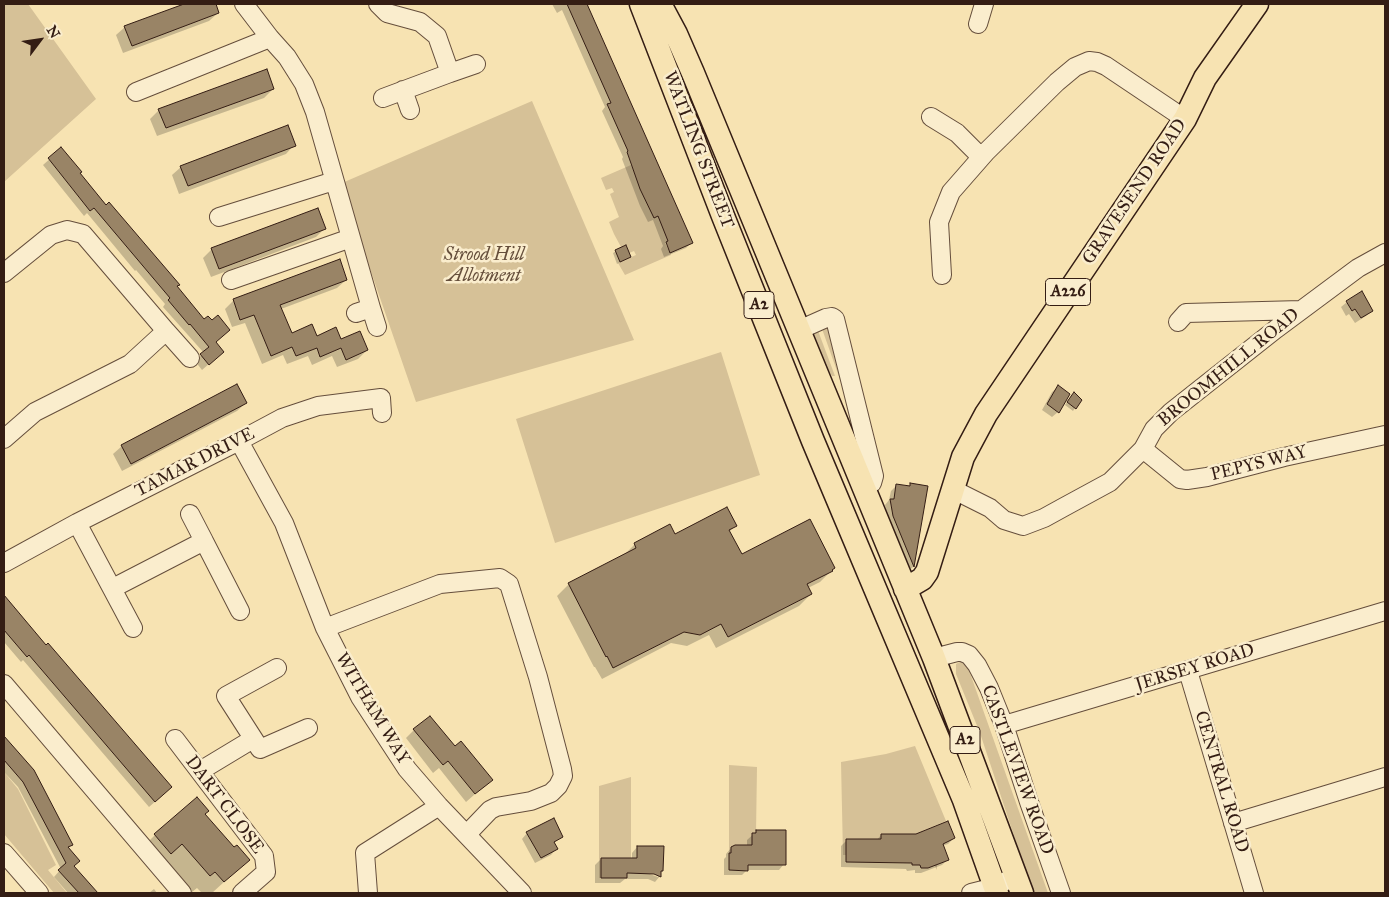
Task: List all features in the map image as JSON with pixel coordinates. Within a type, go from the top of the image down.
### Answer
[{"type":"main road","name":"WATLING STREET","points":[[641,4],[723,216],[882,605],[921,663]]},
{"type":"main road","name":"WATLING STREET","points":[[660,4],[676,34],[905,589]]},
{"type":"main road","name":"GRAVESEND ROAD","points":[[905,589],[922,579],[927,572],[963,457],[986,414],[1185,119],[1205,78],[1257,4]]},
{"type":"main road","name":"WATLING STREET","points":[[736,178],[738,216],[765,282],[765,290],[756,296]]},
{"type":"main road","name":"WATLING STREET","points":[[799,330],[787,335],[786,339],[830,450],[833,487]]},
{"type":"main road","name":"A2","points":[[905,589],[921,663],[950,734],[964,800],[995,890]]},
{"type":"main road","name":"A2","points":[[921,663],[972,758],[1018,885]]},
{"type":"main road","points":[[972,758],[984,821],[998,864],[995,890]]},
{"type":"street","points":[[244,4],[287,57],[304,84],[316,114],[351,238],[363,311],[377,327]]},
{"type":"street","points":[[378,4],[387,13],[420,22],[437,36],[450,73]]},
{"type":"street","points":[[978,24],[984,4]]},
{"type":"street","points":[[136,92],[270,38]]},
{"type":"street","points":[[942,275],[939,222],[952,192],[982,157],[1065,74],[1077,66],[1089,61],[1100,63],[1185,119]]},
{"type":"street","points":[[383,98],[476,64]]},
{"type":"street","points":[[403,90],[410,110]]},
{"type":"street","points":[[931,117],[957,133],[982,157]]},
{"type":"street","points":[[218,217],[334,180]]},
{"type":"street","points":[[4,273],[51,235],[67,230],[83,234],[190,358]]},
{"type":"street","points":[[231,280],[351,238]]},
{"type":"street","name":"BROOMHILL ROAD","points":[[952,490],[990,508],[1004,520],[1023,526],[1044,518],[1110,482],[1144,449],[1154,429],[1171,412],[1301,310],[1358,268],[1385,252]]},
{"type":"street","points":[[1178,322],[1186,313],[1301,310]]},
{"type":"street","points":[[799,330],[829,317],[835,319],[874,476],[872,483],[863,488]]},
{"type":"street","points":[[4,439],[35,412],[130,364],[166,331]]},
{"type":"street","name":"TAMAR DRIVE","points":[[4,563],[78,522],[282,418],[318,406],[381,398],[382,413]]},
{"type":"street","name":"PEPYS WAY","points":[[1144,449],[1180,479],[1187,480],[1207,477],[1385,434]]},
{"type":"street","name":"WITHAM WAY","points":[[239,441],[284,523],[326,628],[360,697],[407,769],[439,806],[522,893]]},
{"type":"street","points":[[190,514],[240,611]]},
{"type":"street","points":[[78,522],[133,628]]},
{"type":"street","points":[[113,588],[204,541]]},
{"type":"street","points":[[326,628],[440,584],[500,578],[510,584],[538,676],[562,769],[562,780],[552,792],[531,801],[492,809],[466,834]]},
{"type":"street","name":"JERSEY ROAD","points":[[1004,726],[1385,611]]},
{"type":"street","name":"CASTLEVIEW ROAD","points":[[921,663],[957,652],[971,656],[989,688],[1004,726],[1062,893]]},
{"type":"street","points":[[277,668],[226,696],[260,749],[308,728]]},
{"type":"street","name":"CENTRAL ROAD","points":[[1188,671],[1254,893]]},
{"type":"street","points":[[4,684],[182,893]]},
{"type":"street","name":"DART CLOSE","points":[[175,739],[264,856],[266,872],[242,893]]},
{"type":"street","points":[[200,771],[253,739]]},
{"type":"street","points":[[1233,823],[1385,777]]},
{"type":"street","points":[[368,893],[365,853],[439,806]]},
{"type":"street","points":[[4,853],[39,893]]},
{"type":"street","points":[[971,893],[1018,885]]},
{"type":"green space","points":[[4,4],[28,4],[96,99],[4,182]]},
{"type":"green space","name":"Strood Hill Allotment","points":[[532,101],[634,340],[416,402],[342,183]]},
{"type":"green space","points":[[631,165],[654,217],[661,214],[671,240],[665,243],[671,255],[625,275],[618,263],[636,255],[634,251],[629,253],[626,245],[621,247],[614,234],[609,222],[619,217],[610,194],[614,192],[612,188],[606,190],[601,178]]},
{"type":"green space","points":[[828,325],[843,388],[821,326]]},
{"type":"green space","points":[[817,328],[835,376],[832,376],[820,356],[813,336]]},
{"type":"green space","points":[[721,352],[760,475],[555,543],[516,419]]},
{"type":"green space","points":[[965,659],[1048,893],[1034,893],[1023,863],[980,733],[956,674],[956,664]]},
{"type":"green space","points":[[915,746],[946,821],[923,831],[937,865],[937,870],[918,834],[881,834],[881,839],[846,839],[846,855],[843,855],[841,762],[886,754]]},
{"type":"green space","points":[[729,765],[757,767],[756,833],[752,833],[752,847],[733,846],[731,853],[729,853]]},
{"type":"green space","points":[[4,772],[18,789],[56,865],[48,870],[67,893],[54,893],[4,834]]},
{"type":"green space","points":[[631,777],[631,864],[617,858],[601,858],[601,878],[599,878],[599,786]]},
{"type":"building","points":[[184,4],[216,4],[219,13],[132,46],[124,26]]},
{"type":"building","points":[[567,4],[587,4],[693,243],[670,253],[666,242],[668,241],[658,216],[654,218],[640,189],[628,151],[607,104],[611,103]]},
{"type":"building","points":[[267,69],[274,89],[166,128],[158,109]]},
{"type":"building","points":[[288,125],[296,146],[188,186],[180,166]]},
{"type":"building","points":[[61,147],[106,205],[109,202],[180,285],[177,286],[204,319],[208,316],[212,320],[218,315],[230,330],[216,342],[224,352],[209,365],[200,354],[209,347],[168,300],[170,298],[94,208],[90,211],[48,158]]},
{"type":"building","points":[[318,208],[326,229],[219,269],[211,248]]},
{"type":"building","points":[[626,245],[631,257],[620,262],[615,250]]},
{"type":"building","points":[[340,259],[347,280],[280,305],[292,333],[312,324],[317,336],[336,327],[341,339],[360,331],[368,350],[346,360],[341,348],[320,357],[317,348],[296,356],[292,347],[271,356],[254,315],[240,320],[233,299]]},
{"type":"building","points":[[1362,291],[1373,311],[1361,318],[1355,309],[1352,311],[1346,301]]},
{"type":"building","points":[[237,384],[247,403],[131,464],[121,445]]},
{"type":"building","points":[[1058,385],[1070,394],[1059,413],[1047,404]]},
{"type":"building","points":[[1074,392],[1082,400],[1076,409],[1067,402]]},
{"type":"building","points":[[910,483],[928,486],[914,567],[893,516],[890,499],[894,499],[896,484],[910,486]]},
{"type":"building","points":[[727,507],[737,526],[729,530],[742,554],[810,519],[835,568],[833,571],[807,584],[812,594],[728,637],[721,624],[700,635],[684,632],[613,668],[568,583],[636,548],[634,543],[670,524],[675,534]]},
{"type":"building","points":[[4,595],[46,645],[48,643],[172,787],[155,802],[29,655],[27,657],[4,630]]},
{"type":"building","points":[[430,716],[455,746],[461,741],[493,780],[475,794],[448,761],[443,765],[413,729]]},
{"type":"building","points":[[4,736],[34,770],[73,845],[68,847],[80,861],[74,866],[98,893],[79,893],[58,870],[66,863],[23,782],[4,760]]},
{"type":"building","points":[[197,797],[209,811],[205,814],[234,847],[237,845],[250,860],[224,882],[215,872],[210,876],[182,844],[171,854],[154,834]]},
{"type":"building","points":[[554,818],[563,837],[554,842],[558,849],[541,858],[526,832]]},
{"type":"building","points":[[948,821],[955,838],[943,844],[949,860],[928,868],[921,868],[920,865],[912,865],[912,863],[846,862],[846,839],[881,839],[881,834],[916,834]]},
{"type":"building","points":[[756,830],[786,830],[786,865],[748,865],[748,871],[729,870],[731,847],[735,845],[752,845],[752,833],[756,833]]},
{"type":"building","points":[[637,846],[664,846],[661,877],[654,874],[627,873],[627,878],[601,878],[601,858],[637,858]]}]
